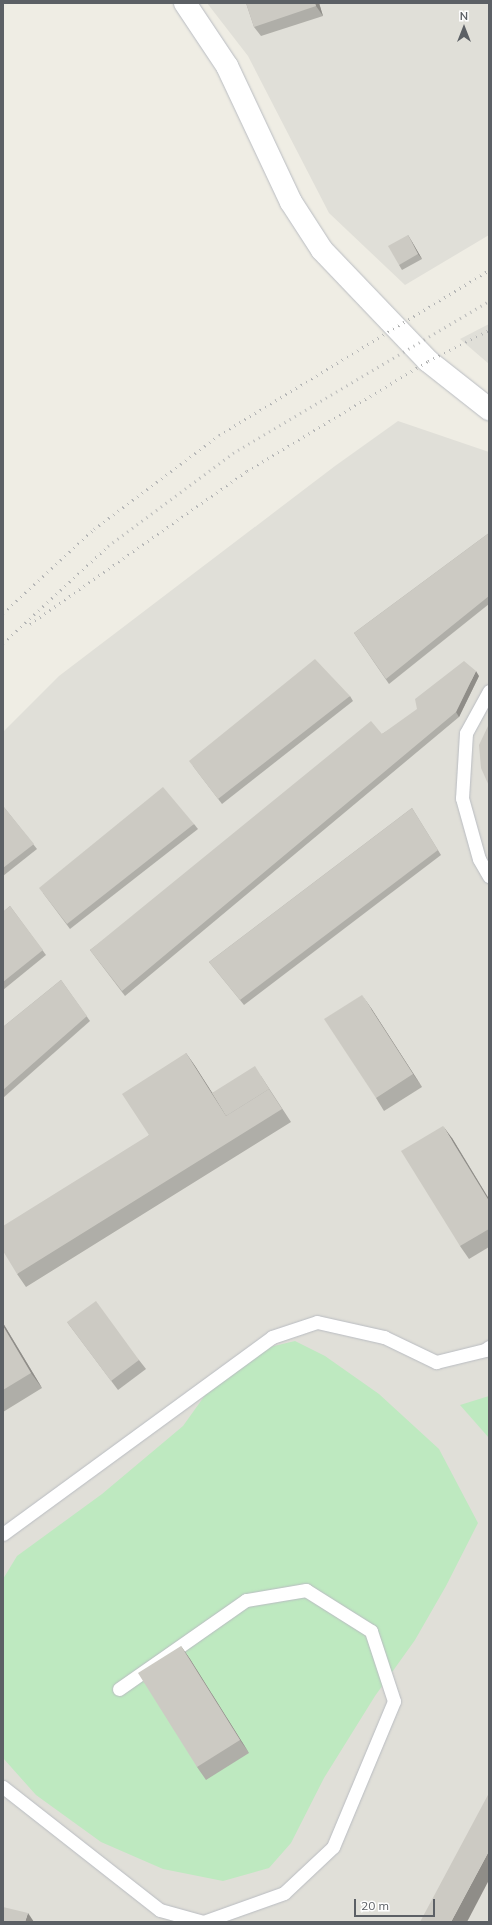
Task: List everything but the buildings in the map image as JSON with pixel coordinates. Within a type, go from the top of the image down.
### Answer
[{"type":"street","points":[[185,3],[227,66],[291,202],[322,250],[428,360],[489,409]]},
{"type":"lane","points":[[489,691],[466,733],[462,798],[479,859],[489,876]]},
{"type":"lane","points":[[3,1534],[272,1337],[317,1322],[384,1337],[436,1362],[485,1350],[489,1347]]},
{"type":"lane","points":[[3,1787],[160,1910],[203,1922],[284,1893],[333,1847],[394,1701],[371,1631],[306,1590],[246,1600],[119,1689]]},
{"type":"shaded area","points":[[207,3],[489,3],[489,235],[405,285],[329,213],[248,56]]},
{"type":"shaded area","points":[[489,324],[489,364],[460,339]]},
{"type":"shaded area","points":[[398,421],[489,452],[489,1922],[3,1922],[3,732],[59,676],[335,466]]},
{"type":"green space","points":[[295,1341],[325,1356],[379,1394],[439,1449],[478,1523],[446,1586],[415,1640],[375,1696],[324,1778],[291,1843],[269,1868],[223,1881],[163,1869],[101,1842],[36,1795],[3,1758],[3,1579],[17,1556],[102,1494],[183,1426],[208,1391],[245,1353]]},
{"type":"green space","points":[[489,1396],[489,1438],[460,1405]]},
{"type":"railway","points":[[3,613],[94,529],[219,435],[489,270]]},
{"type":"railway","points":[[3,643],[108,546],[233,453],[489,301]]},
{"type":"railway","points":[[30,624],[247,471],[428,361],[489,330]]}]
